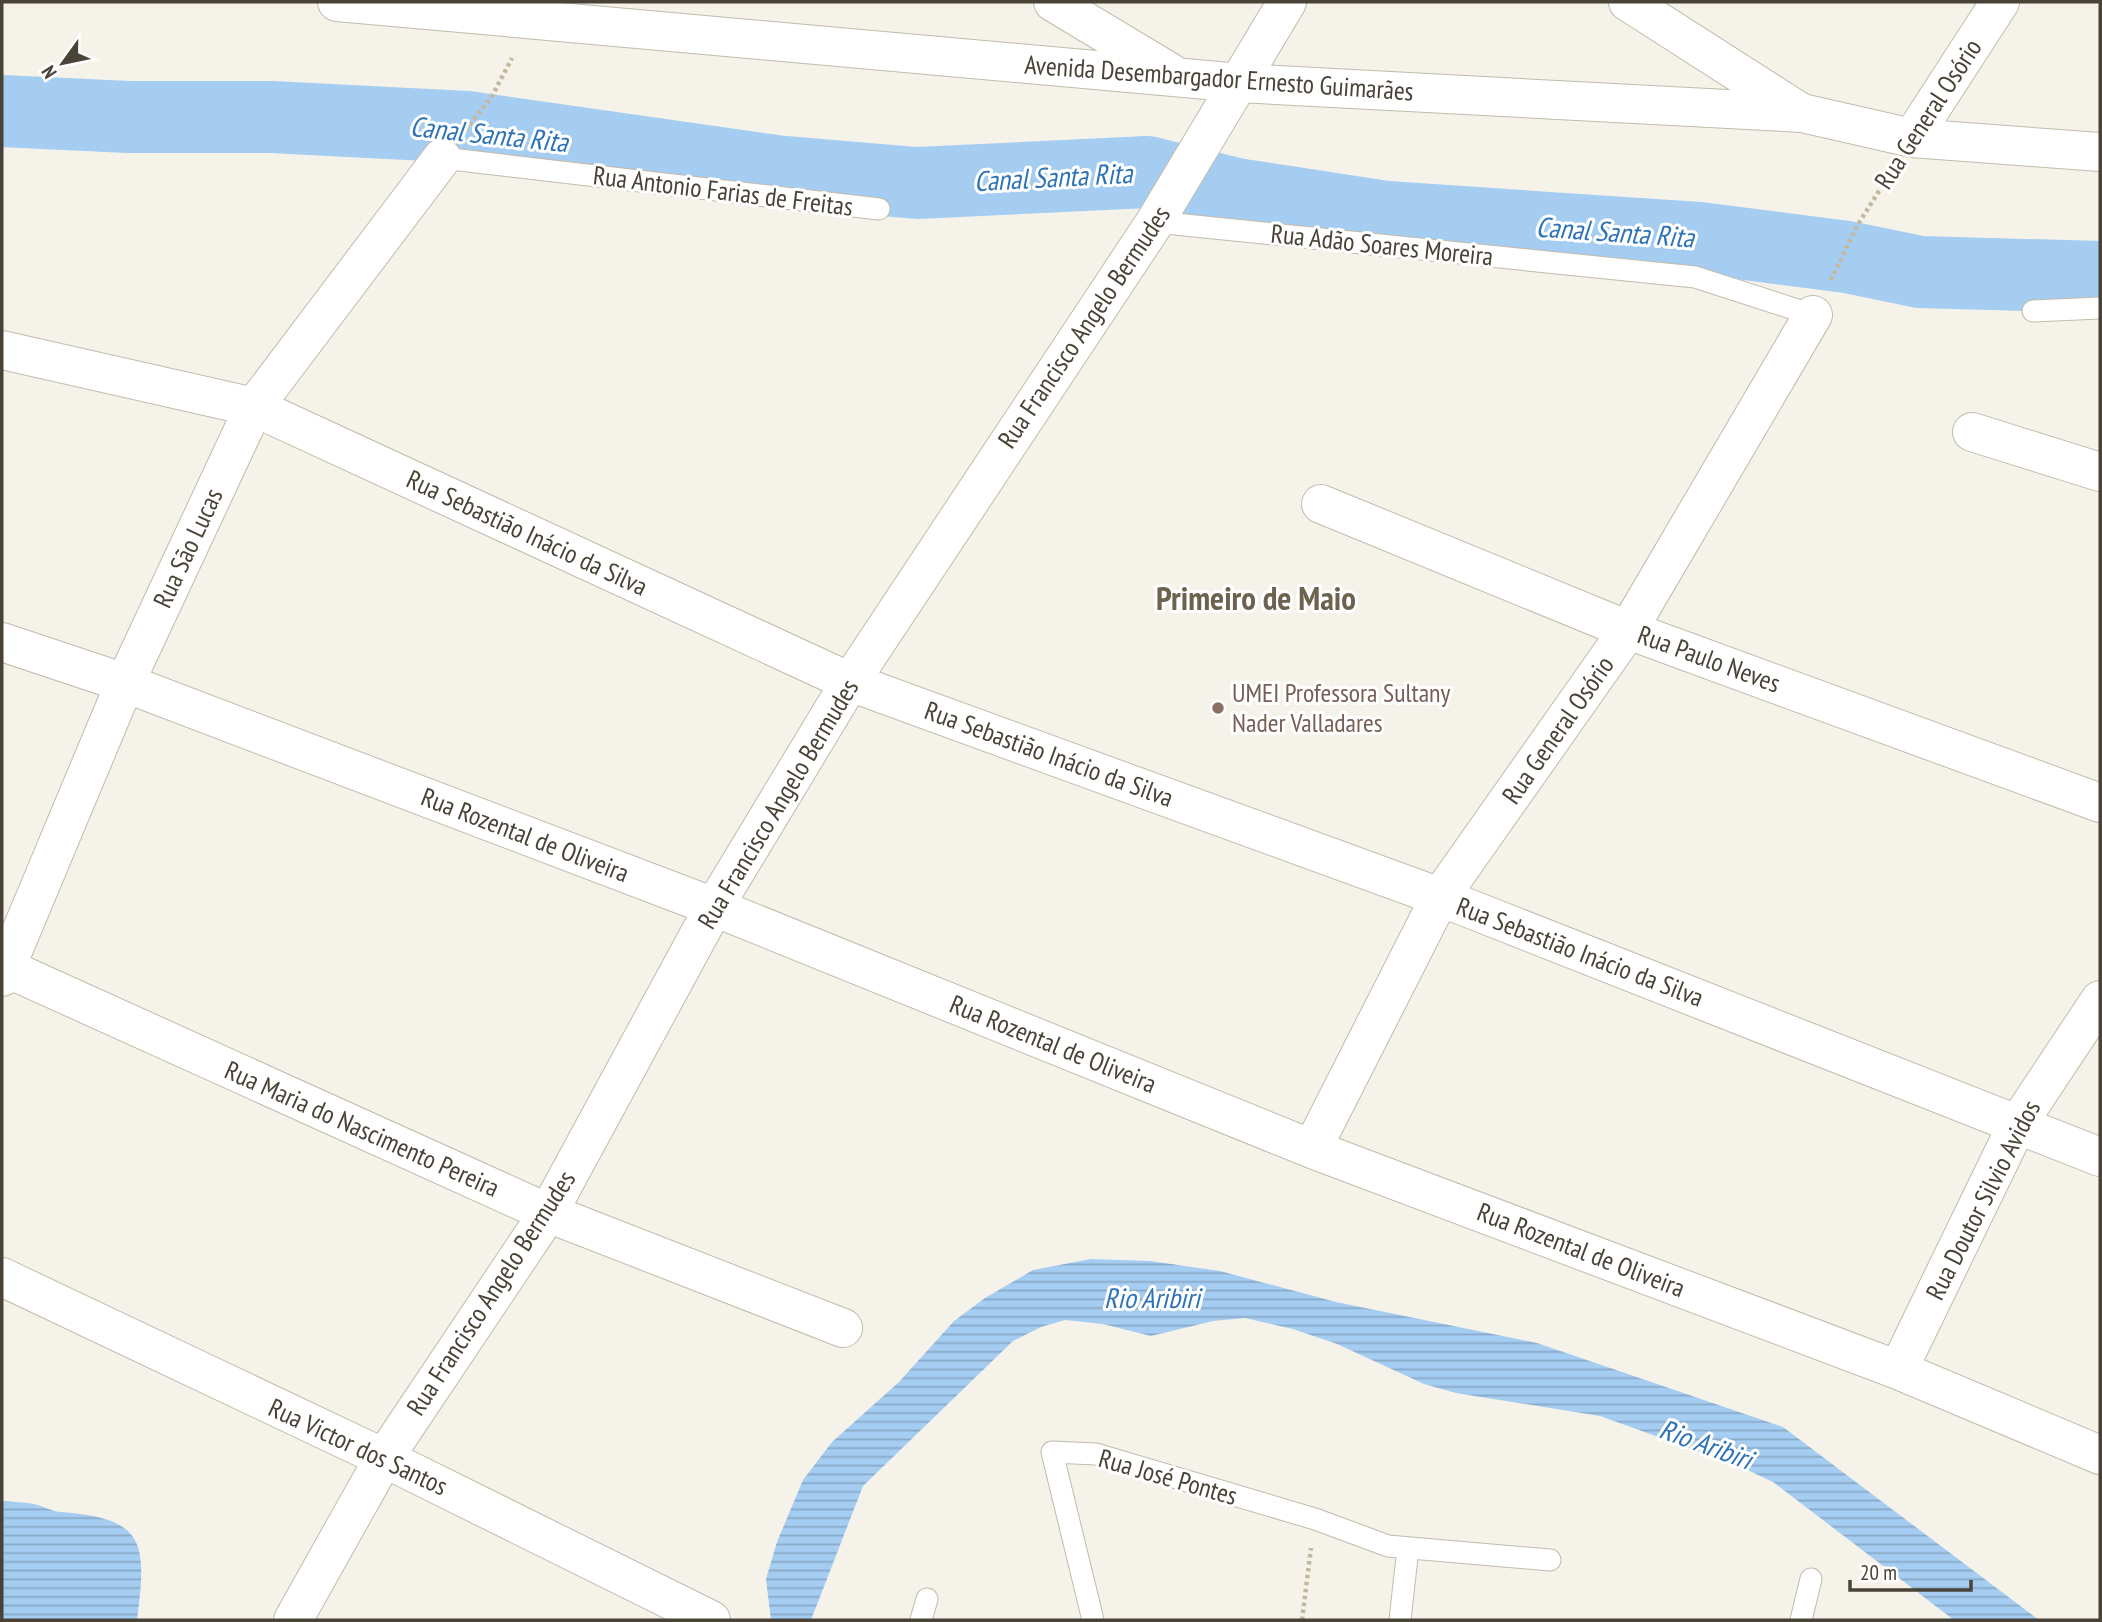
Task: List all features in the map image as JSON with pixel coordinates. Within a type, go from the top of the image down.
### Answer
[{"type":"street","name":"Avenida Desembargador Ernesto Guimarães","points":[[337,2],[516,10],[1240,83],[1802,113],[1912,138],[2100,152]]},
{"type":"street","points":[[1053,2],[1179,77]]},
{"type":"street","name":"Rua Francisco Angelo Bermudes","points":[[293,1620],[384,1458],[548,1213],[714,907],[850,682],[1158,217],[1287,2]]},
{"type":"street","points":[[1628,2],[1802,113]]},
{"type":"street","name":"Rua General Osório","points":[[1912,138],[2000,2]]},
{"type":"street","name":"Rua São Lucas","points":[[3,971],[125,683],[254,407],[451,147]]},
{"type":"street","name":"Rua General Osório","points":[[1312,1149],[1440,897],[1628,629],[1820,302]]},
{"type":"street","name":"Rua Sebastião Inácio da Silva","points":[[2,350],[254,407],[850,682],[1440,897],[2100,1157]]},
{"type":"street","points":[[1972,432],[2100,472]]},
{"type":"street","name":"Rua Paulo Neves","points":[[1321,504],[1628,629],[2100,803]]},
{"type":"street","name":"Rua Rozental de Oliveira","points":[[2,642],[125,683],[714,907],[1312,1149],[1898,1370],[2100,1454]]},
{"type":"street","name":"Rua Maria do Nascimento Pereira","points":[[3,971],[548,1213],[843,1328]]},
{"type":"street","name":"Rua Doutor Silvio Avidos","points":[[1898,1370],[2017,1125],[2100,1000]]},
{"type":"street","name":"Rua Victor dos Santos","points":[[2,1277],[384,1458],[711,1620]]},
{"type":"lane","name":"Rua Antonio Farias de Freitas","points":[[451,147],[879,209]]},
{"type":"lane","name":"Rua Adão Soares Moreira","points":[[1158,217],[1695,277],[1820,302]]},
{"type":"lane","points":[[2033,312],[2100,308]]},
{"type":"lane","name":"Rua José Pontes","points":[[1093,1620],[1052,1452],[1096,1454],[1314,1519],[1388,1546],[1550,1560]]},
{"type":"lane","points":[[1400,1620],[1408,1548]]},
{"type":"lane","points":[[1801,1620],[1811,1579]]},
{"type":"lane","points":[[921,1620],[927,1599]]},
{"type":"path","points":[[451,147],[491,98]]},
{"type":"path","name":"Rua General Osório","points":[[1820,302],[1857,226],[1912,138]]},
{"type":"path","points":[[1301,1620],[1314,1519]]},
{"type":"water","name":"Rio Aribiri","points":[[1091,1259],[1150,1261],[1220,1271],[1336,1302],[1537,1343],[1783,1427],[2039,1620],[1954,1620],[1773,1482],[1739,1466],[1600,1416],[1456,1393],[1424,1384],[1337,1344],[1293,1329],[1245,1318],[1213,1321],[1151,1336],[1103,1324],[1065,1320],[1041,1327],[1013,1341],[863,1486],[811,1620],[771,1620],[766,1579],[777,1542],[803,1480],[832,1442],[899,1382],[954,1321],[985,1298],[1033,1270]]},
{"type":"water","points":[[2,1501],[30,1503],[57,1511],[88,1515],[110,1521],[125,1529],[134,1539],[140,1554],[137,1620],[2,1620]]},
{"type":"waterway","name":"Canal Santa Rita","points":[[2,111],[128,117],[271,117],[467,127],[775,171],[917,183],[1147,172],[1236,194],[1387,217],[1699,238],[1847,257],[1920,272],[2100,277]]},
{"type":"place","name":"UMEI Professora Sultany Nader Valladares","points":[[1218,708]]},
{"type":"district","name":"Primeiro de Maio","points":[[1256,598]]}]
